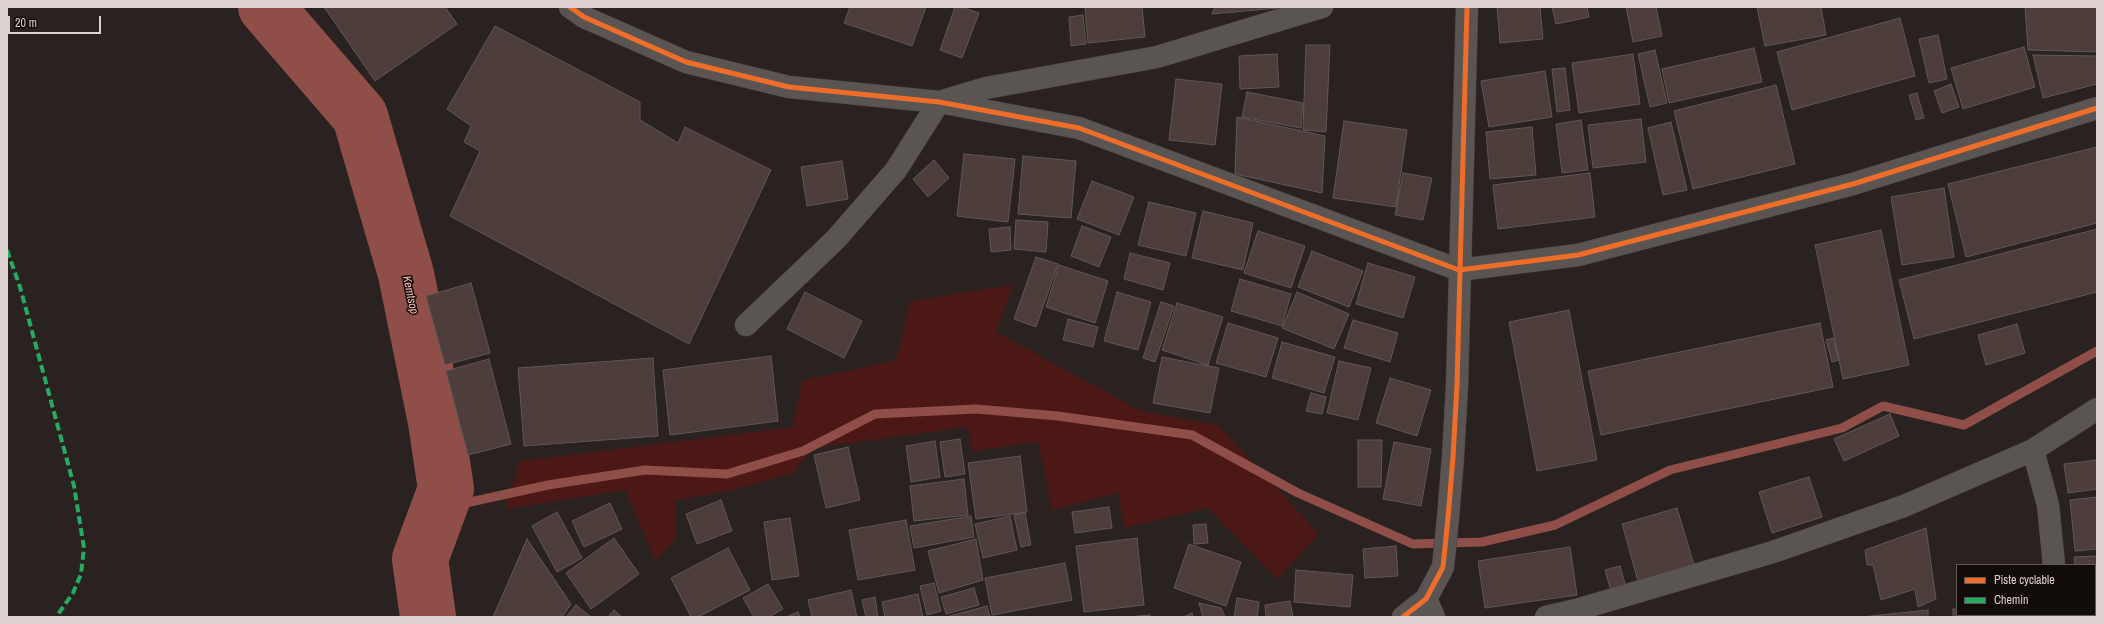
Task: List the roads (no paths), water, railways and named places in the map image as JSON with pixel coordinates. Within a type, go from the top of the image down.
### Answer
[{"type":"street","points":[[570,7],[584,17],[686,62],[789,87],[939,102],[1079,128],[1459,270],[1578,255],[1853,184],[2097,108]]},
{"type":"street","points":[[746,325],[836,239],[896,170],[939,102],[986,88],[1157,57],[1322,7]]},
{"type":"street","points":[[1403,617],[1430,608],[1443,567],[1453,457],[1467,7]]},
{"type":"street","points":[[1546,617],[1576,610],[1773,552],[1904,506],[2033,450],[2097,409]]},
{"type":"street","points":[[2033,450],[2048,505],[2054,564]]},
{"type":"waterway","name":"Kemtsop","points":[[266,7],[360,116],[406,274],[436,422],[446,489],[420,559],[428,617]]},
{"type":"waterway","points":[[438,509],[548,485],[645,470],[727,474],[803,451],[875,414],[976,409],[1058,416],[1192,435],[1298,493],[1413,544],[1482,542],[1555,525],[1670,470],[1842,428],[1883,406],[1964,425],[2097,351]]}]
